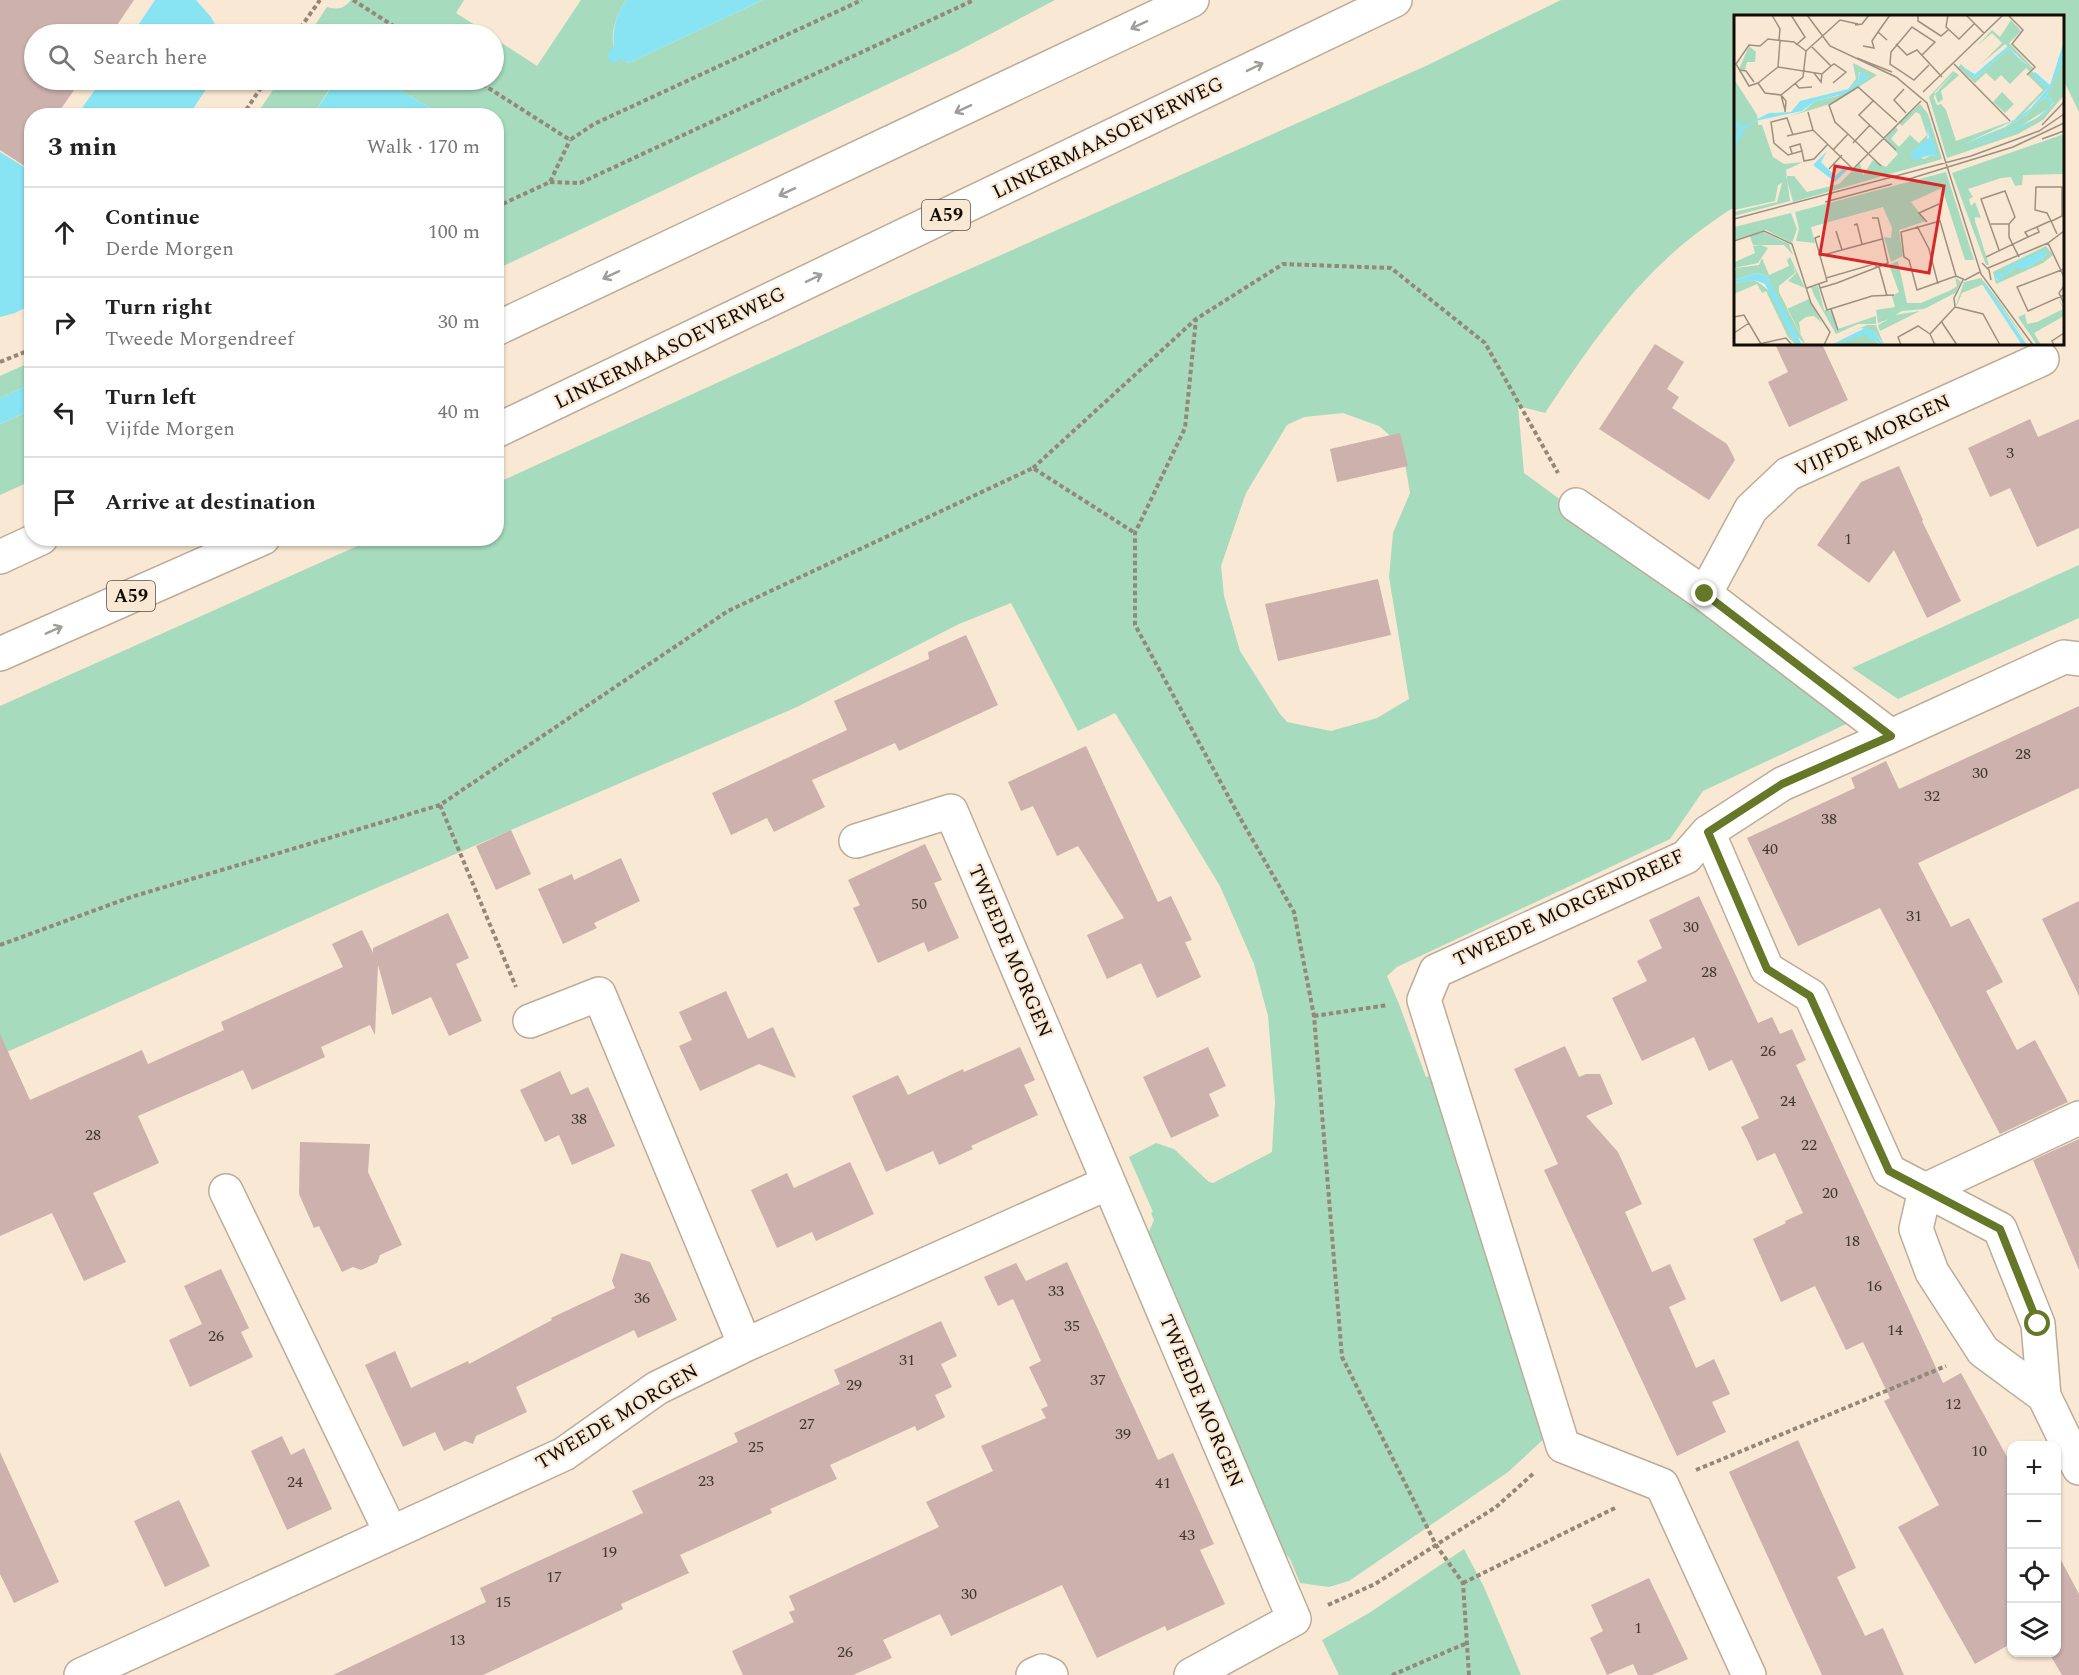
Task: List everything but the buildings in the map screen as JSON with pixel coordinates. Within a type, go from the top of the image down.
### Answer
[{"type":"main road","points":[[504,325],[1192,0]]},
{"type":"main road","name":"LINKERMAASOEVERWEG","points":[[504,427],[1395,0]]},
{"type":"main road","name":"VIJFDE MORGEN","points":[[1705,594],[1751,509],[1788,474],[2042,359]]},
{"type":"main road","points":[[1576,505],[1705,594],[1891,736]]},
{"type":"main road","points":[[0,557],[24,546]]},
{"type":"main road","name":"A59","points":[[0,654],[245,546]]},
{"type":"main road","name":"TWEEDE MORGENDREEF","points":[[1424,1000],[1436,971],[1686,857],[1708,832],[1782,784],[2064,657],[2079,659]]},
{"type":"main road","name":"TWEEDE MORGEN","points":[[856,841],[951,811],[1294,1619]]},
{"type":"main road","points":[[1708,832],[1767,969],[1810,996],[1889,1171],[2000,1229],[2038,1324],[2044,1396],[2079,1468]]},
{"type":"main road","points":[[530,1020],[598,994],[745,1345]]},
{"type":"main road","points":[[1424,1000],[1563,1446],[1662,1485],[1749,1675]]},
{"type":"main road","points":[[1925,1190],[2079,1118]]},
{"type":"main road","name":"TWEEDE MORGEN","points":[[81,1675],[564,1454],[657,1388],[745,1345],[1108,1183]]},
{"type":"main road","points":[[1925,1190],[1916,1229],[1932,1272],[1983,1351],[2044,1396]]},
{"type":"main road","points":[[226,1191],[391,1533]]},
{"type":"main road","points":[[1191,1675],[1294,1619]]},
{"type":"main road","points":[[1033,1675],[1042,1671],[1051,1675]]},
{"type":"path","points":[[303,24],[320,0]]},
{"type":"path","points":[[353,0],[390,24]]},
{"type":"path","points":[[550,183],[570,140],[594,124],[862,0]]},
{"type":"path","points":[[504,203],[550,183],[580,183],[974,0]]},
{"type":"path","points":[[248,108],[260,90]]},
{"type":"path","points":[[492,90],[570,140]]},
{"type":"path","points":[[0,945],[131,897],[440,805],[728,611],[1033,468],[1196,319],[1283,264],[1391,268],[1485,344],[1576,505]]},
{"type":"path","points":[[1196,319],[1185,428],[1135,533],[1135,625],[1294,912],[1314,1016],[1342,1357],[1436,1545],[1463,1583],[1469,1675]]},
{"type":"path","points":[[0,362],[24,353]]},
{"type":"path","points":[[1033,468],[1135,533]]},
{"type":"path","points":[[440,805],[530,1020]]},
{"type":"path","points":[[1314,1016],[1424,1000]]},
{"type":"path","points":[[1463,1583],[1662,1485],[1983,1351]]},
{"type":"path","points":[[1294,1619],[1375,1584],[1496,1507],[1563,1446]]},
{"type":"path","points":[[1392,1675],[1467,1643]]},
{"type":"green space","points":[[351,0],[464,0],[456,13],[473,24],[316,24],[327,7],[340,8]]},
{"type":"green space","points":[[581,0],[626,0],[615,25],[613,43],[615,51],[629,63],[763,0],[1055,0],[958,51],[504,266],[504,108],[430,108],[400,90],[504,90],[504,45],[537,66]]},
{"type":"green space","points":[[1561,0],[2079,0],[2079,112],[2064,81],[2064,15],[1734,15],[1734,208],[1680,246],[1637,289],[1598,337],[1545,413],[1518,406],[1524,473],[1859,718],[1703,791],[1670,839],[1397,967],[1387,976],[1426,1077],[1430,1076],[1452,1150],[1539,1395],[1547,1436],[1508,1472],[1349,1581],[1329,1587],[1300,1583],[1152,1254],[1148,1234],[1154,1220],[1151,1213],[1153,1212],[1129,1157],[1156,1143],[1174,1149],[1209,1182],[1213,1183],[1272,1152],[1275,1102],[1268,1016],[1254,964],[1220,886],[1115,713],[1078,731],[1011,603],[959,624],[797,707],[367,892],[0,1055],[0,706],[357,546],[504,546],[504,480],[873,312],[1428,65]],"holes":[[[1343,413],[1379,426],[1402,446],[1410,493],[1393,533],[1389,577],[1409,699],[1377,718],[1331,731],[1287,722],[1240,651],[1224,596],[1221,566],[1246,493],[1287,425],[1304,417]]]},
{"type":"green space","points":[[273,90],[329,90],[317,108],[261,108]]},
{"type":"green space","points":[[24,365],[24,387],[0,398],[0,376]]},
{"type":"green space","points":[[24,413],[24,484],[0,495],[0,424]]},
{"type":"green space","points":[[2079,565],[2079,618],[1898,699],[1852,668]]},
{"type":"green space","points":[[1464,1549],[1484,1587],[1521,1675],[1339,1675],[1322,1640],[1369,1613]]},
{"type":"water","points":[[155,0],[196,0],[215,24],[139,24]]},
{"type":"water","points":[[626,0],[763,0],[629,63],[620,59],[612,64],[607,53],[614,48],[616,22]]},
{"type":"water","points":[[95,90],[205,90],[194,108],[82,108]]},
{"type":"water","points":[[329,90],[400,90],[430,108],[318,108]]},
{"type":"water","points":[[0,152],[24,167],[24,308],[0,317]]},
{"type":"water","points":[[24,387],[24,413],[0,424],[0,398]]},
{"type":"route","points":[[1705,594],[1891,736],[1782,784],[1708,832],[1767,969],[1810,996],[1889,1171],[2000,1229],[2038,1324]]}]
